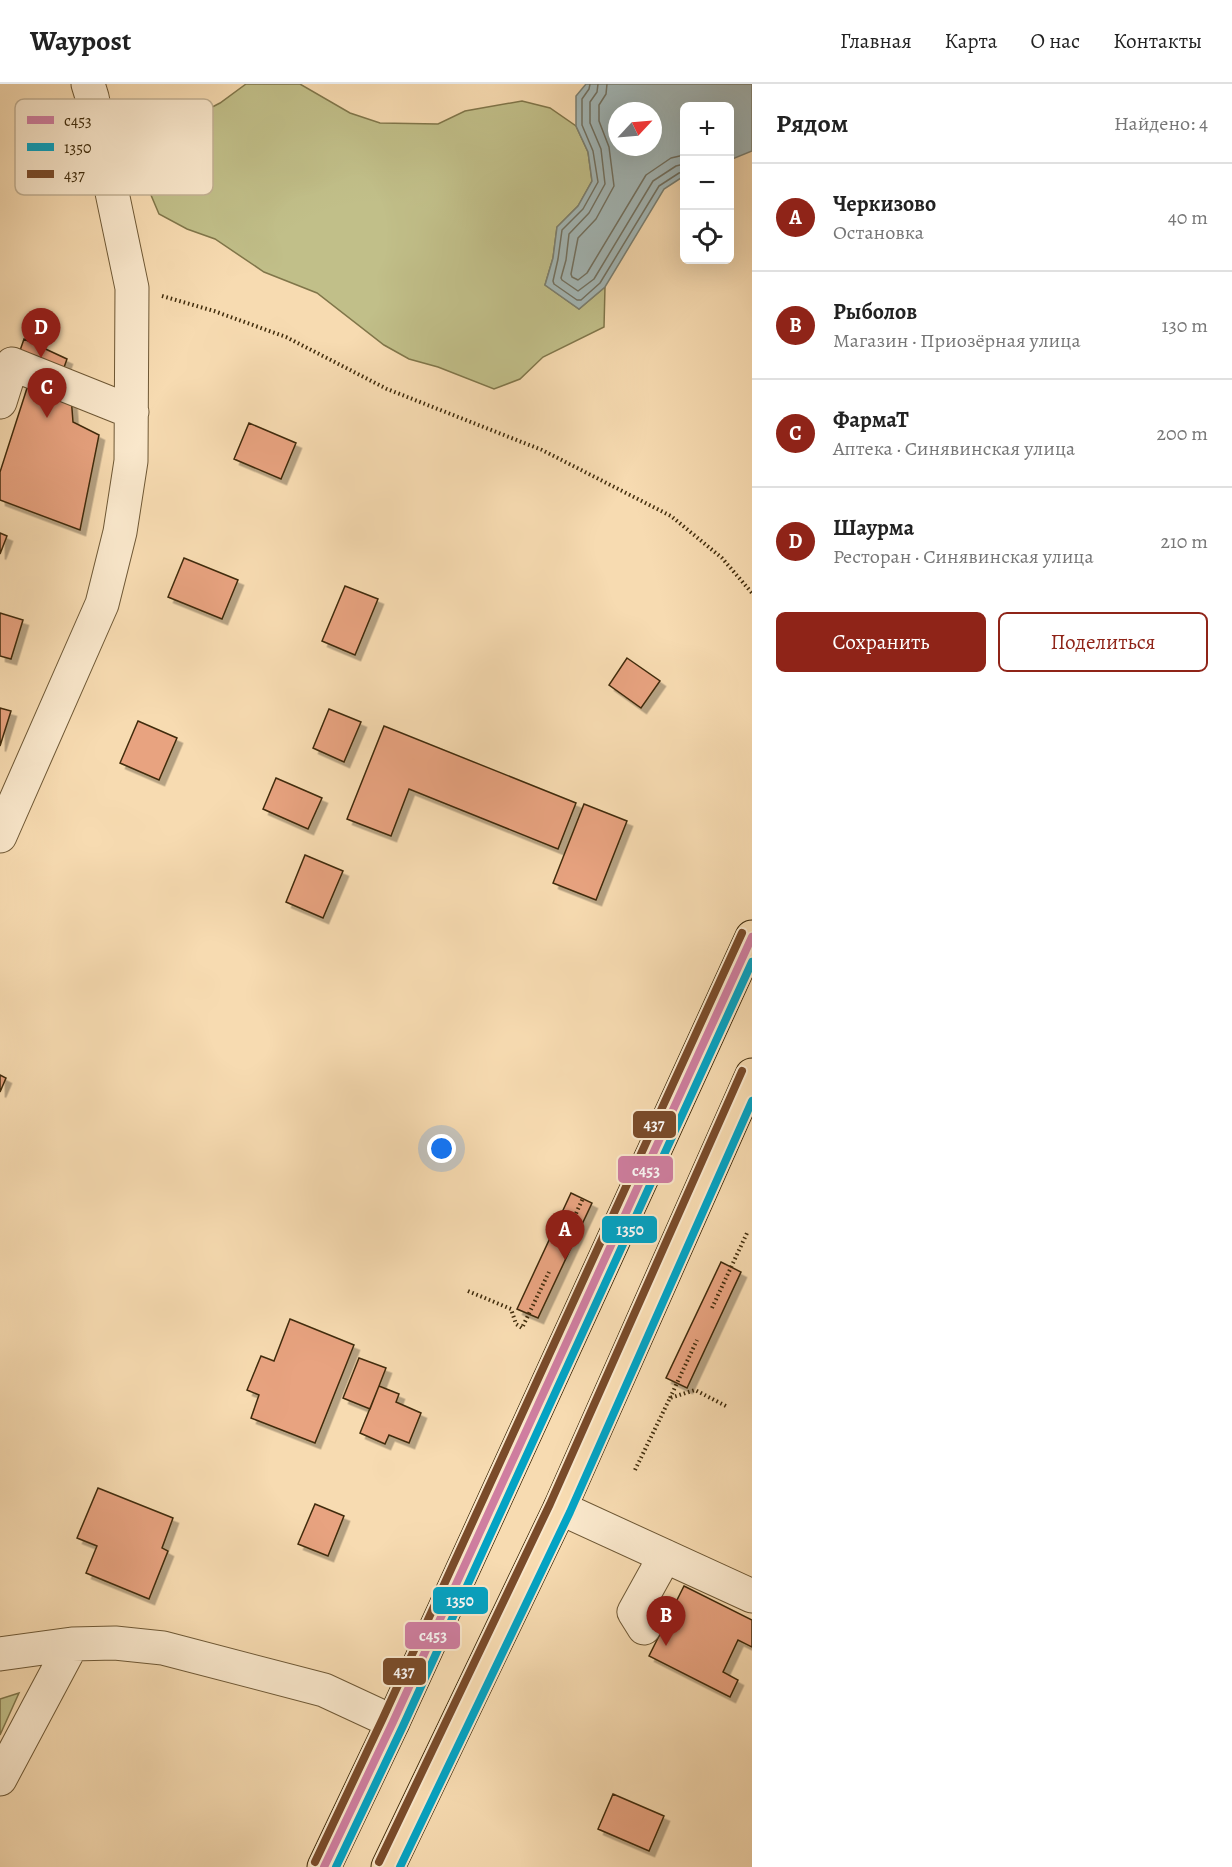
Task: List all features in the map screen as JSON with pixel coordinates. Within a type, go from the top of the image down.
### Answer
[{"type":"highway","points":[[324,1867],[393,1722],[752,937]]},
{"type":"highway","points":[[388,1867],[560,1508],[752,1075]]},
{"type":"street","points":[[88,84],[92,99]]},
{"type":"street","points":[[0,836],[102,604],[120,532],[131,461],[132,288],[113,195]]},
{"type":"street","points":[[0,402],[12,364],[132,412]]},
{"type":"street","points":[[560,1508],[752,1596]]},
{"type":"street","points":[[644,1628],[634,1611],[665,1556]]},
{"type":"street","points":[[0,1654],[72,1644],[115,1643],[164,1648],[324,1690],[393,1722]]},
{"type":"street","points":[[0,1779],[72,1644]]},
{"type":"path","points":[[132,288],[214,311],[286,337],[387,389],[542,450],[671,516],[722,558],[752,593]]},
{"type":"path","points":[[565,1238],[583,1198]]},
{"type":"path","points":[[712,1308],[747,1233]]},
{"type":"path","points":[[468,1291],[511,1309],[516,1324],[522,1328],[549,1272]]},
{"type":"path","points":[[635,1470],[697,1340]]},
{"type":"path","points":[[670,1398],[695,1390],[726,1406]]},
{"type":"shaded area","points":[[246,84],[300,84],[350,113],[380,123],[438,124],[465,111],[522,101],[550,108],[576,126],[588,152],[592,181],[578,206],[557,227],[553,258],[545,285],[579,309],[605,287],[604,327],[543,357],[520,379],[494,389],[438,367],[409,359],[384,345],[317,293],[264,272],[215,239],[187,229],[159,214],[151,195],[213,195],[213,107]]},
{"type":"shaded area","points":[[19,1693],[0,1735],[0,1699]]},
{"type":"water","points":[[586,84],[752,84],[752,151],[734,158],[734,102],[680,102],[680,179],[664,189],[605,287],[579,309],[545,285],[553,258],[557,227],[578,206],[592,181],[588,152],[576,126],[576,96]]},
{"type":"building","points":[[24,339],[67,359],[61,376],[17,359]]},
{"type":"building","points":[[29,382],[71,396],[73,422],[99,435],[80,530],[0,500],[0,472]]},
{"type":"building","points":[[249,423],[296,443],[281,479],[234,459]]},
{"type":"building","points":[[0,533],[7,536],[0,554]]},
{"type":"building","points":[[184,558],[238,580],[222,619],[168,597]]},
{"type":"building","points":[[345,586],[378,599],[355,655],[322,641]]},
{"type":"building","points":[[0,613],[23,620],[11,659],[0,656]]},
{"type":"building","points":[[627,658],[660,681],[641,708],[609,685]]},
{"type":"building","points":[[0,708],[11,711],[0,746]]},
{"type":"building","points":[[329,709],[361,722],[344,762],[313,748]]},
{"type":"building","points":[[138,721],[177,738],[159,780],[120,763]]},
{"type":"building","points":[[384,726],[576,803],[558,849],[409,789],[391,836],[347,819]]},
{"type":"building","points":[[276,778],[322,798],[308,829],[263,809]]},
{"type":"building","points":[[584,804],[627,821],[596,900],[553,883]]},
{"type":"building","points":[[305,855],[343,871],[323,918],[286,902]]},
{"type":"building","points":[[0,1075],[6,1078],[0,1092]]},
{"type":"building","points":[[571,1193],[592,1203],[538,1318],[517,1309]]},
{"type":"building","points":[[721,1262],[741,1272],[687,1388],[666,1378]]},
{"type":"building","points":[[290,1319],[354,1345],[315,1443],[251,1418],[259,1395],[247,1390],[261,1356],[274,1361]]},
{"type":"building","points":[[359,1358],[386,1368],[370,1409],[343,1398]]},
{"type":"building","points":[[379,1386],[399,1394],[396,1402],[421,1413],[409,1443],[389,1435],[385,1444],[360,1433]]},
{"type":"building","points":[[98,1488],[173,1518],[162,1548],[168,1551],[149,1599],[86,1573],[97,1546],[77,1538]]},
{"type":"building","points":[[315,1504],[344,1516],[328,1556],[298,1544]]},
{"type":"building","points":[[684,1586],[752,1620],[752,1647],[738,1640],[723,1672],[738,1680],[730,1697],[649,1656]]},
{"type":"building","points":[[613,1794],[664,1816],[649,1851],[598,1829]]},
{"type":"transit line","name":"437","points":[[315,1862],[742,933]]},
{"type":"transit line","name":"с453","points":[[324,1867],[393,1722],[752,937]]},
{"type":"transit line","name":"1350","points":[[336,1867],[403,1726],[752,962]]},
{"type":"transit line","name":"437","points":[[379,1862],[550,1504],[742,1071]]},
{"type":"transit line","name":"1350","points":[[400,1867],[570,1512],[752,1101]]},
{"type":"place","name":"Шаурма","points":[[41,358]]},
{"type":"place","name":"ФармаТ","points":[[47,418]]},
{"type":"place","name":"Черкизово","points":[[565,1260]]},
{"type":"place","name":"Рыболов","points":[[666,1646]]}]
